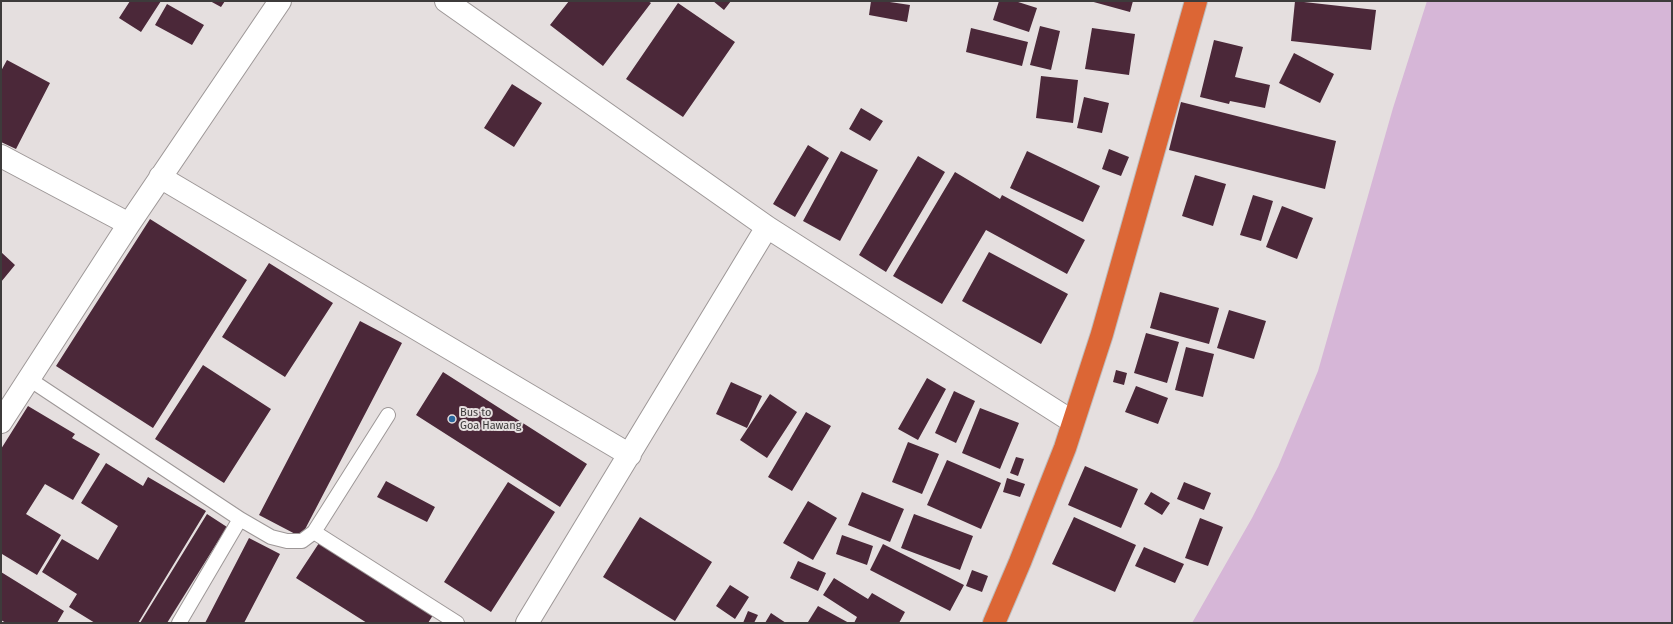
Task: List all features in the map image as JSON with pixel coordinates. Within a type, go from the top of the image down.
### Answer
[{"type":"highway","points":[[994,623],[1065,448],[1104,326],[1196,1]]},
{"type":"street","points":[[1,422],[160,177],[280,1]]},
{"type":"street","points":[[446,1],[767,227],[1073,422]]},
{"type":"street","points":[[1,156],[129,224]]},
{"type":"street","points":[[160,177],[630,454]]},
{"type":"street","points":[[526,623],[767,227]]},
{"type":"lane","points":[[29,379],[240,519],[271,537],[287,541],[302,541],[314,532],[388,415]]},
{"type":"lane","points":[[179,623],[240,519]]},
{"type":"lane","points":[[314,532],[457,623]]},
{"type":"shaded area","points":[[1427,1],[1672,1],[1672,623],[1192,623],[1252,518],[1278,467],[1318,371],[1393,108]]},
{"type":"building","points":[[130,1],[161,1],[141,32],[119,18]]},
{"type":"building","points":[[210,1],[225,1],[221,7]]},
{"type":"building","points":[[569,1],[648,1],[651,3],[603,66],[550,25]]},
{"type":"building","points":[[713,1],[731,1],[724,10]]},
{"type":"building","points":[[871,1],[883,1],[910,5],[907,22],[869,15]]},
{"type":"building","points":[[999,1],[1015,1],[1037,8],[1029,32],[993,20]]},
{"type":"building","points":[[1090,1],[1133,1],[1130,12]]},
{"type":"building","points":[[1295,1],[1376,10],[1371,50],[1291,41]]},
{"type":"building","points":[[678,3],[735,42],[683,117],[626,79]]},
{"type":"building","points":[[167,4],[204,25],[192,45],[155,25]]},
{"type":"building","points":[[1040,26],[1060,31],[1051,70],[1030,65]]},
{"type":"building","points":[[971,28],[1028,42],[1022,66],[966,52]]},
{"type":"building","points":[[1092,28],[1135,34],[1129,75],[1085,69]]},
{"type":"building","points":[[1214,40],[1243,47],[1235,77],[1270,85],[1265,108],[1230,101],[1229,104],[1200,97]]},
{"type":"building","points":[[1294,53],[1334,74],[1320,103],[1279,83]]},
{"type":"building","points":[[7,60],[50,83],[16,149],[1,142],[1,71]]},
{"type":"building","points":[[1041,76],[1078,80],[1073,123],[1036,118]]},
{"type":"building","points":[[512,84],[542,103],[514,147],[484,128]]},
{"type":"building","points":[[1084,97],[1109,103],[1102,133],[1077,128]]},
{"type":"building","points":[[1181,102],[1336,141],[1325,189],[1169,150]]},
{"type":"building","points":[[861,108],[883,121],[870,141],[849,129]]},
{"type":"building","points":[[808,145],[829,158],[795,217],[773,204]]},
{"type":"building","points":[[1109,149],[1129,157],[1121,176],[1102,169]]},
{"type":"building","points":[[841,151],[878,170],[840,241],[803,221]]},
{"type":"building","points":[[1027,151],[1100,186],[1083,222],[1010,188]]},
{"type":"building","points":[[918,156],[945,172],[886,272],[859,255]]},
{"type":"building","points":[[955,172],[1000,199],[1002,195],[1085,240],[1067,274],[986,230],[942,304],[893,276]]},
{"type":"building","points":[[1195,175],[1226,184],[1213,226],[1182,216]]},
{"type":"building","points":[[1253,195],[1273,201],[1261,241],[1240,235]]},
{"type":"building","points":[[1282,206],[1313,218],[1297,259],[1266,247]]},
{"type":"building","points":[[150,219],[247,280],[153,428],[56,366]]},
{"type":"building","points":[[1,252],[15,265],[1,282]]},
{"type":"building","points":[[989,252],[1068,294],[1041,344],[962,301]]},
{"type":"building","points":[[269,263],[333,303],[285,377],[222,337]]},
{"type":"building","points":[[1160,292],[1219,308],[1209,344],[1150,328]]},
{"type":"building","points":[[1229,310],[1266,321],[1254,359],[1217,348]]},
{"type":"building","points":[[360,321],[402,343],[301,537],[259,515]]},
{"type":"building","points":[[1146,333],[1179,342],[1167,383],[1134,373]]},
{"type":"building","points":[[1186,347],[1214,354],[1203,397],[1175,390]]},
{"type":"building","points":[[203,365],[271,409],[224,483],[155,439]]},
{"type":"building","points":[[1116,370],[1127,373],[1124,385],[1113,382]]},
{"type":"building","points":[[443,372],[587,464],[560,507],[416,415]]},
{"type":"building","points":[[927,378],[946,389],[918,440],[898,429]]},
{"type":"building","points":[[731,382],[762,396],[747,428],[716,414]]},
{"type":"building","points":[[1136,386],[1168,398],[1158,424],[1125,412]]},
{"type":"building","points":[[954,391],[975,401],[956,443],[935,433]]},
{"type":"building","points":[[770,394],[797,412],[767,458],[740,440]]},
{"type":"building","points":[[28,406],[75,434],[72,438],[100,454],[73,500],[45,484],[26,514],[61,535],[37,575],[2,554],[1,556],[1,449]]},
{"type":"building","points":[[980,408],[1019,423],[1000,469],[962,453]]},
{"type":"building","points":[[806,412],[831,426],[792,491],[768,477]]},
{"type":"building","points":[[908,442],[939,454],[922,494],[892,482]]},
{"type":"building","points":[[1016,457],[1024,459],[1018,476],[1010,473]]},
{"type":"building","points":[[947,460],[1001,483],[981,529],[927,505]]},
{"type":"building","points":[[106,463],[143,486],[148,477],[206,511],[138,623],[95,623],[69,607],[77,594],[42,572],[62,539],[98,560],[118,526],[81,503]]},
{"type":"building","points":[[1085,466],[1138,489],[1121,528],[1068,505]]},
{"type":"building","points":[[1007,478],[1025,484],[1020,497],[1003,492]]},
{"type":"building","points":[[386,481],[435,507],[427,522],[377,497]]},
{"type":"building","points":[[508,482],[555,512],[491,612],[444,582]]},
{"type":"building","points":[[1184,482],[1211,493],[1204,510],[1177,499]]},
{"type":"building","points":[[862,492],[904,509],[890,542],[848,525]]},
{"type":"building","points":[[1151,492],[1170,503],[1162,515],[1144,504]]},
{"type":"building","points":[[808,501],[837,518],[813,560],[783,543]]},
{"type":"building","points":[[207,514],[227,527],[167,623],[140,623]]},
{"type":"building","points":[[914,514],[973,536],[960,570],[901,548]]},
{"type":"building","points":[[640,517],[712,562],[675,621],[603,577]]},
{"type":"building","points":[[1074,517],[1136,545],[1115,592],[1052,564]]},
{"type":"building","points":[[1200,518],[1223,527],[1208,566],[1185,558]]},
{"type":"building","points":[[842,535],[873,546],[867,565],[836,554]]},
{"type":"building","points":[[249,538],[280,554],[244,623],[205,623]]},
{"type":"building","points":[[321,540],[435,612],[428,623],[367,623],[296,578]]},
{"type":"building","points":[[883,544],[964,585],[950,611],[870,570]]},
{"type":"building","points":[[1144,547],[1184,564],[1175,583],[1135,566]]},
{"type":"building","points":[[798,561],[826,573],[818,591],[790,578]]},
{"type":"building","points":[[972,570],[988,576],[982,592],[966,586]]},
{"type":"building","points":[[1,572],[64,611],[57,623],[6,623],[1,620]]},
{"type":"building","points":[[834,578],[868,599],[872,593],[905,612],[899,623],[854,623],[857,617],[823,595]]},
{"type":"building","points":[[730,585],[749,597],[735,619],[716,606]]},
{"type":"building","points":[[818,606],[849,623],[808,622]]},
{"type":"building","points":[[748,611],[758,615],[754,623],[743,623]]},
{"type":"building","points":[[771,613],[786,623],[765,623]]},
{"type":"place","name":"Bus to Goa Hawang","points":[[452,419]]}]
